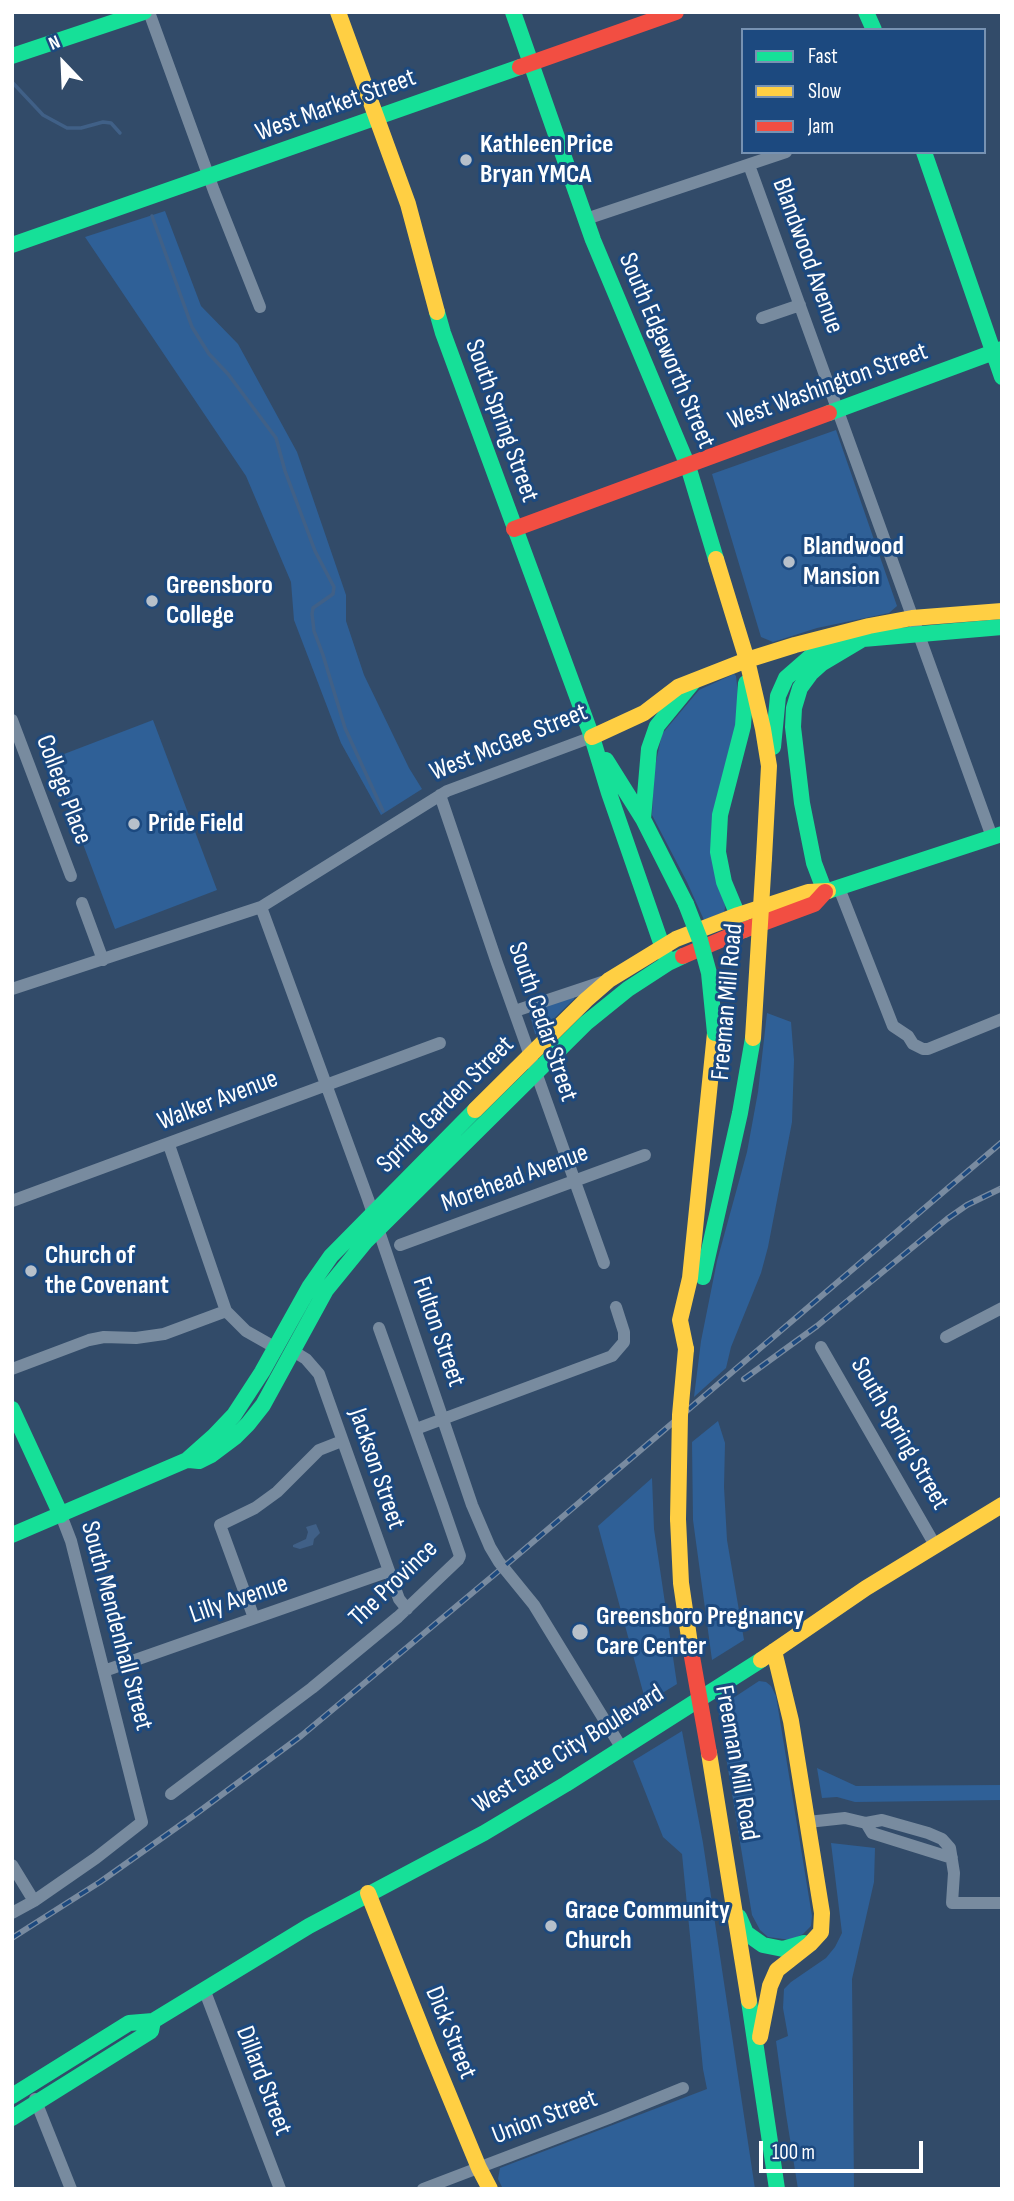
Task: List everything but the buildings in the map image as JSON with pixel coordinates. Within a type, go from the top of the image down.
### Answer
[{"type":"main road","points":[[12,56],[147,12]]},
{"type":"main road","name":"South Spring Street","points":[[338,12],[408,204],[443,333],[592,737]]},
{"type":"main road","name":"South Edgeworth Street","points":[[513,12],[615,297],[688,466],[747,660]]},
{"type":"main road","name":"West Market Street","points":[[12,245],[676,12]]},
{"type":"main road","points":[[866,12],[873,28]]},
{"type":"main road","points":[[926,154],[998,350],[1002,377]]},
{"type":"main road","name":"West Washington Street","points":[[514,529],[998,350]]},
{"type":"main road","name":"West McGee Street","points":[[592,737],[633,719],[678,687],[747,660],[822,637],[912,618],[1002,611]]},
{"type":"main road","points":[[769,766],[778,696],[786,678],[810,657],[863,639],[1002,626]]},
{"type":"main road","points":[[832,890],[814,863],[802,803],[793,727],[794,708],[800,688],[811,673],[863,639]]},
{"type":"main road","points":[[744,930],[724,882],[718,852],[720,814],[743,726],[747,660]]},
{"type":"main road","name":"Freeman Mill Road","points":[[747,660],[769,766],[753,1038],[740,1113],[708,1248],[694,1327],[686,1346],[680,1415],[678,1519],[681,1583],[691,1651],[735,1907],[777,2189]]},
{"type":"main road","points":[[643,819],[649,749],[657,726],[694,681]]},
{"type":"main road","points":[[592,737],[668,963]]},
{"type":"main road","name":"Freeman Mill Road","points":[[592,737],[643,819],[686,904],[709,973],[715,1033],[690,1278],[680,1320],[686,1346]]},
{"type":"main road","name":"Spring Garden Street","points":[[12,1535],[187,1460],[234,1415],[276,1348],[310,1286],[331,1256],[530,1054],[609,980],[662,947],[737,915],[808,891],[832,890],[997,835]]},
{"type":"main road","name":"Spring Garden Street","points":[[187,1460],[199,1461],[211,1455],[248,1424],[263,1405],[326,1290],[379,1228],[586,1023],[609,1003],[668,963],[744,930],[814,904],[832,890]]},
{"type":"main road","name":"South Mendenhall Street","points":[[12,1409],[61,1515]]},
{"type":"main road","name":"West Gate City Boulevard","points":[[12,2096],[129,2023],[153,2021],[368,1894],[484,1833],[566,1784],[774,1651],[838,1606],[1002,1505]]},
{"type":"main road","points":[[757,2053],[770,1986],[777,1970],[821,1932],[822,1913],[791,1721],[774,1651]]},
{"type":"main road","name":"Dick Street","points":[[368,1894],[479,2168],[490,2189]]},
{"type":"main road","points":[[735,1907],[746,1933],[764,1945],[783,1949],[803,1944],[821,1932]]},
{"type":"main road","name":"West Gate City Boulevard","points":[[12,2118],[151,2031],[153,2021]]},
{"type":"street","points":[[147,12],[260,307]]},
{"type":"street","points":[[586,219],[780,154]]},
{"type":"street","name":"Blandwood Avenue","points":[[749,164],[918,635],[997,835]]},
{"type":"street","points":[[762,318],[800,305]]},
{"type":"street","name":"College Place","points":[[12,720],[16,741],[71,876]]},
{"type":"street","name":"West McGee Street","points":[[12,989],[261,906],[457,786],[592,737]]},
{"type":"street","name":"South Cedar Street","points":[[440,795],[604,1264]]},
{"type":"street","points":[[832,890],[894,1026],[908,1036],[913,1044],[928,1049],[1002,1019]]},
{"type":"street","points":[[82,903],[103,960]]},
{"type":"street","name":"Fulton Street","points":[[261,906],[379,1228],[472,1505],[494,1555],[534,1605],[621,1747]]},
{"type":"street","points":[[514,1011],[609,980]]},
{"type":"street","name":"Walker Avenue","points":[[12,1201],[440,1043]]},
{"type":"street","points":[[169,1145],[226,1311],[246,1331],[276,1348]]},
{"type":"street","name":"Morehead Avenue","points":[[400,1245],[645,1155]]},
{"type":"street","points":[[416,1429],[612,1356],[624,1342],[624,1332],[616,1307]]},
{"type":"street","points":[[946,1337],[1002,1308]]},
{"type":"street","points":[[12,1368],[89,1340],[164,1334],[226,1311]]},
{"type":"street","name":"The Province","points":[[171,1794],[312,1688],[407,1609],[456,1564],[460,1556],[379,1328]]},
{"type":"street","name":"South Spring Street","points":[[821,1347],[935,1545]]},
{"type":"street","name":"Jackson Street","points":[[293,1351],[306,1359],[319,1374],[388,1571],[399,1599],[407,1609]]},
{"type":"street","points":[[254,1618],[220,1525],[255,1508],[277,1492],[319,1450],[342,1441]]},
{"type":"street","name":"South Mendenhall Street","points":[[34,1901],[142,1822],[71,1541],[61,1515]]},
{"type":"street","name":"Lilly Avenue","points":[[104,1671],[388,1571]]},
{"type":"street","points":[[808,1822],[845,1818],[866,1823],[882,1819],[942,1839],[950,1848],[952,1858],[952,1903],[1002,1903]]},
{"type":"street","points":[[866,1823],[872,1833],[952,1858]]},
{"type":"street","points":[[904,1843],[907,1827]]},
{"type":"street","points":[[12,1865],[34,1901],[12,1913]]},
{"type":"street","name":"Dillard Street","points":[[204,1989],[280,2189]]},
{"type":"street","points":[[30,2085],[71,2189]]},
{"type":"street","name":"Union Street","points":[[424,2189],[683,2088]]},
{"type":"shaded area","points":[[165,211],[201,306],[238,344],[297,452],[346,595],[346,621],[364,675],[422,789],[381,815],[341,743],[294,620],[291,582],[246,476],[85,237]]},
{"type":"shaded area","points":[[836,430],[897,606],[889,613],[817,628],[773,642],[761,637],[712,474]]},
{"type":"shaded area","points":[[734,674],[740,712],[718,797],[725,908],[724,912],[704,920],[652,815],[654,771],[662,734],[699,690]]},
{"type":"shaded area","name":"Pride Field","points":[[153,720],[217,890],[115,929],[51,759]]},
{"type":"shaded area","points":[[574,996],[574,999],[535,1034],[529,1011]]},
{"type":"shaded area","points":[[767,1013],[791,1022],[794,1060],[792,1122],[761,1273],[731,1347],[726,1368],[694,1397],[701,1341],[717,1261],[747,1152],[758,1092]]},
{"type":"shaded area","points":[[718,1421],[725,1443],[727,1540],[744,1640],[712,1660],[693,1520],[692,1442]]},
{"type":"shaded area","points":[[652,1478],[654,1529],[677,1684],[646,1703],[598,1526]]},
{"type":"shaded area","points":[[316,1524],[320,1533],[314,1539],[313,1545],[300,1549],[293,1547],[306,1539],[306,1527]]},
{"type":"shaded area","points":[[759,1681],[771,1686],[776,1696],[812,1916],[811,1926],[791,1940],[768,1937],[760,1930],[752,1915],[718,1708]]},
{"type":"shaded area","points":[[682,1731],[703,1843],[755,2189],[503,2189],[498,2179],[500,2168],[707,2089],[682,1854],[663,1837],[633,1761]]},
{"type":"shaded area","points":[[817,1768],[856,1786],[1002,1785],[1002,1800],[855,1802],[837,1797],[822,1798]]},
{"type":"shaded area","points":[[831,1843],[875,1848],[874,1882],[852,1979],[854,2189],[798,2189],[776,2041],[788,2036],[783,2008],[784,1989],[826,1958],[842,1933]]},
{"type":"waterway","points":[[12,82],[43,115],[67,128],[81,128],[103,122],[111,123],[120,133]]},
{"type":"waterway","points":[[152,216],[192,327],[209,354],[228,374],[276,438],[285,471],[315,551],[334,587],[333,594],[313,608],[314,631],[345,728],[383,811]]},
{"type":"railway","points":[[12,1938],[100,1882],[301,1736],[1002,1142]]},
{"type":"railway","points":[[744,1379],[817,1326],[947,1219],[967,1205],[1002,1188]]},
{"type":"traffic: fast","points":[[12,56],[144,12]]},
{"type":"traffic: fast","points":[[513,12],[593,240],[688,466],[716,559]]},
{"type":"traffic: fast","points":[[866,12],[873,28]]},
{"type":"traffic: fast","points":[[12,245],[520,67]]},
{"type":"traffic: fast","points":[[925,154],[1002,377]]},
{"type":"traffic: fast","points":[[437,312],[592,737],[668,963]]},
{"type":"traffic: fast","points":[[829,413],[1002,349]]},
{"type":"traffic: fast","points":[[825,892],[814,863],[802,803],[793,727],[794,708],[800,688],[821,664],[863,639],[1002,627]]},
{"type":"traffic: fast","points":[[773,747],[778,696],[786,678],[810,657],[863,639]]},
{"type":"traffic: fast","points":[[643,819],[649,749],[657,726],[694,681]]},
{"type":"traffic: fast","points":[[744,930],[724,882],[718,852],[720,815],[743,726],[746,683]]},
{"type":"traffic: fast","points":[[606,760],[643,819],[686,904]]},
{"type":"traffic: fast","points":[[828,891],[1002,834]]},
{"type":"traffic: fast","points":[[686,904],[709,973],[715,1033]]},
{"type":"traffic: fast","points":[[189,1460],[199,1461],[211,1455],[248,1424],[263,1405],[326,1290],[366,1241],[586,1023],[628,989],[683,956]]},
{"type":"traffic: fast","points":[[703,1277],[740,1113],[753,1038]]},
{"type":"traffic: fast","points":[[12,1535],[187,1460],[214,1436],[234,1415],[262,1372],[310,1286],[331,1256],[475,1110]]},
{"type":"traffic: fast","points":[[12,1409],[61,1515]]},
{"type":"traffic: fast","points":[[12,2096],[129,2023],[153,2021],[309,1926],[484,1833],[761,1660]]},
{"type":"traffic: fast","points":[[739,1917],[746,1933],[763,1945],[783,1949],[804,1943]]},
{"type":"traffic: fast","points":[[749,2001],[777,2189]]},
{"type":"traffic: fast","points":[[12,2118],[151,2031],[153,2021]]},
{"type":"traffic: slow","points":[[338,12],[408,204],[437,312]]},
{"type":"traffic: slow","points":[[716,559],[747,660],[769,766],[764,858]]},
{"type":"traffic: slow","points":[[592,737],[644,713],[678,687],[795,645],[912,618],[1002,611]]},
{"type":"traffic: slow","points":[[753,1038],[764,858]]},
{"type":"traffic: slow","points":[[475,1110],[609,980],[676,939],[808,892],[828,891]]},
{"type":"traffic: slow","points":[[686,1349],[680,1320],[690,1278],[715,1033]]},
{"type":"traffic: slow","points":[[678,1519],[680,1415],[686,1349]]},
{"type":"traffic: slow","points":[[761,1660],[866,1588],[1002,1505]]},
{"type":"traffic: slow","points":[[678,1519],[681,1583],[691,1651]]},
{"type":"traffic: slow","points":[[760,2037],[770,1986],[777,1970],[821,1932],[822,1913],[791,1721],[774,1651]]},
{"type":"traffic: slow","points":[[709,1753],[749,2001]]},
{"type":"traffic: slow","points":[[368,1893],[429,2047],[490,2189]]},
{"type":"traffic: jam","points":[[520,67],[676,12]]},
{"type":"traffic: jam","points":[[514,529],[829,413]]},
{"type":"traffic: jam","points":[[683,956],[814,904],[825,892]]},
{"type":"traffic: jam","points":[[691,1651],[709,1753]]},
{"type":"place","name":"Kathleen Price Bryan YMCA","points":[[466,160]]},
{"type":"place","name":"Blandwood Mansion","points":[[789,562]]},
{"type":"place","name":"Greensboro College","points":[[152,601]]},
{"type":"place","name":"Pride Field","points":[[134,824]]},
{"type":"place","name":"Church of the Covenant","points":[[31,1271]]},
{"type":"place","name":"Greensboro Pregnancy Care Center","points":[[580,1632]]},
{"type":"place","name":"Grace Community Church","points":[[551,1926]]}]
